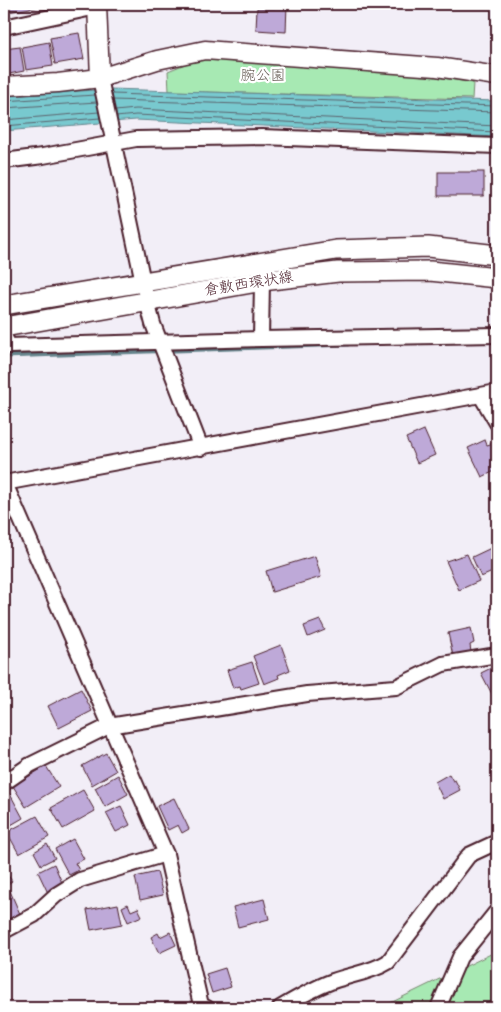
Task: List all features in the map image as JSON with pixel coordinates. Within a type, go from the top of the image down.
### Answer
[{"type":"main road","name":"倉敷西環状線","points":[[4,304],[336,250],[428,247],[497,255]]},
{"type":"main road","name":"倉敷西環状線","points":[[4,327],[262,281],[338,272],[430,271],[497,278]]},
{"type":"street","points":[[4,27],[97,5],[100,78],[147,301],[160,341],[201,448]]},
{"type":"street","points":[[4,86],[58,84],[100,78],[157,60],[205,50],[427,67],[497,76]]},
{"type":"street","points":[[4,161],[136,139],[262,137],[497,146]]},
{"type":"street","points":[[261,338],[262,281]]},
{"type":"street","points":[[4,336],[9,346],[261,338],[497,335]]},
{"type":"street","points":[[207,1008],[201,1005],[166,854],[4,482],[201,448],[497,392]]},
{"type":"street","points":[[481,396],[497,423]]},
{"type":"street","points":[[4,783],[30,765],[109,726],[307,694],[396,687],[443,664],[497,655]]},
{"type":"street","points":[[280,1008],[311,990],[335,980],[374,970],[388,962],[469,854],[497,842]]},
{"type":"street","points":[[4,931],[34,915],[56,895],[80,880],[166,854]]},
{"type":"street","points":[[438,1008],[460,956],[497,911]]},
{"type":"green space","name":"腕公園","points":[[195,60],[265,61],[369,69],[438,77],[473,83],[472,99],[169,91],[168,71]]},
{"type":"green space","points":[[497,951],[497,1008],[380,1008]]},
{"type":"water","points":[[111,89],[497,101],[497,137],[136,120],[4,131],[4,96]]},
{"type":"building","points":[[6,4],[36,4],[36,7],[8,12]]},
{"type":"building","points":[[276,4],[287,4],[286,32],[256,30],[257,8],[275,8]]},
{"type":"building","points":[[79,33],[84,59],[55,64],[50,38]]},
{"type":"building","points":[[49,42],[53,66],[26,70],[22,47]]},
{"type":"building","points":[[20,47],[24,71],[4,75],[4,49]]},
{"type":"building","points":[[438,172],[484,172],[484,196],[438,196]]},
{"type":"building","points":[[424,430],[435,455],[417,463],[406,438]]},
{"type":"building","points":[[485,440],[487,445],[497,442],[497,470],[482,477],[468,448]]},
{"type":"building","points":[[491,548],[497,563],[497,570],[481,577],[472,557]]},
{"type":"building","points":[[467,554],[479,581],[459,590],[446,561]]},
{"type":"building","points":[[315,556],[321,577],[272,592],[266,571]]},
{"type":"building","points":[[320,620],[325,630],[308,637],[304,626]]},
{"type":"building","points":[[471,628],[474,643],[470,645],[471,652],[453,656],[448,633]]},
{"type":"building","points":[[281,645],[290,670],[278,675],[279,678],[264,684],[253,656]]},
{"type":"building","points":[[252,662],[259,683],[241,689],[240,686],[233,688],[227,670]]},
{"type":"building","points":[[497,665],[497,694],[493,696],[481,673]]},
{"type":"building","points":[[81,689],[92,711],[59,728],[48,706]]},
{"type":"building","points":[[106,753],[116,771],[92,785],[82,766]]},
{"type":"building","points":[[46,766],[59,787],[26,807],[13,786]]},
{"type":"building","points":[[449,774],[453,781],[455,780],[460,790],[443,799],[435,782]]},
{"type":"building","points":[[118,775],[128,794],[105,807],[95,788]]},
{"type":"building","points":[[83,790],[95,811],[63,829],[51,808]]},
{"type":"building","points":[[10,794],[23,818],[4,829],[4,797]]},
{"type":"building","points":[[174,798],[189,829],[182,833],[178,825],[168,830],[157,806]]},
{"type":"building","points":[[121,806],[130,825],[116,832],[106,813]]},
{"type":"building","points":[[37,816],[49,837],[19,854],[7,832]]},
{"type":"building","points":[[73,839],[84,859],[75,863],[79,870],[69,875],[55,849]]},
{"type":"building","points":[[47,844],[55,858],[41,865],[34,852]]},
{"type":"building","points":[[54,864],[63,885],[48,893],[38,872]]},
{"type":"building","points":[[4,870],[12,881],[4,887]]},
{"type":"building","points":[[157,872],[163,895],[140,900],[135,877]]},
{"type":"building","points":[[10,891],[20,914],[4,922],[4,894]]},
{"type":"building","points":[[264,899],[269,919],[238,927],[233,907]]},
{"type":"building","points":[[118,904],[122,924],[91,930],[87,910]]},
{"type":"building","points":[[128,904],[131,911],[138,908],[142,916],[128,922],[122,907]]},
{"type":"building","points":[[170,932],[176,945],[159,953],[151,937],[158,933],[160,937]]},
{"type":"building","points":[[225,968],[231,987],[212,993],[206,974]]},
{"type":"waterway","points":[[4,356],[348,344]]}]
